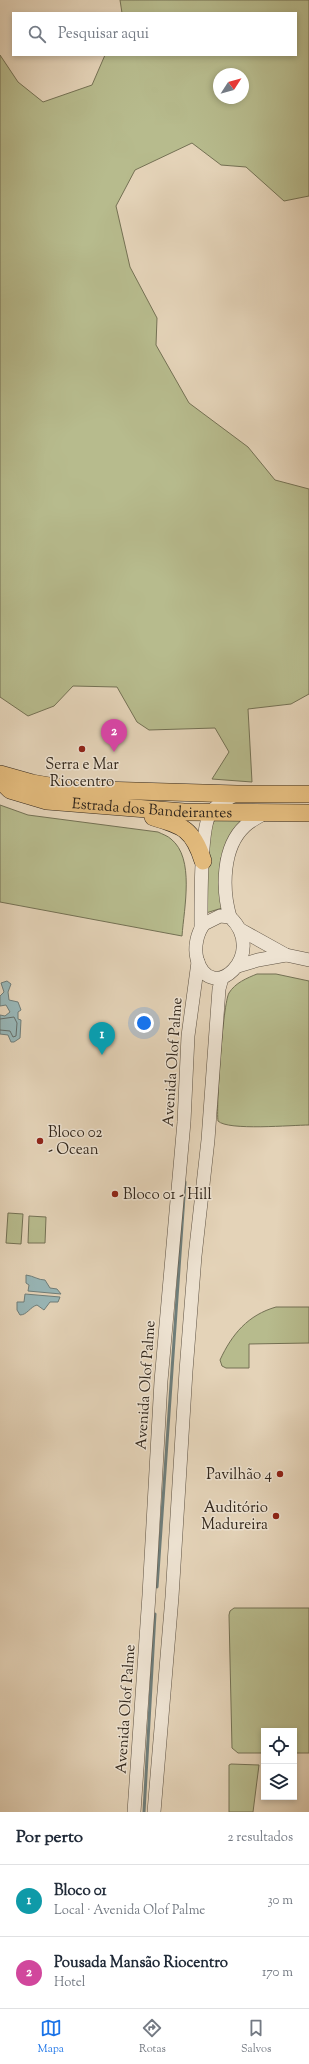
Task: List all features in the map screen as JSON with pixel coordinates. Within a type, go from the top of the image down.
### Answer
[{"type":"main road","name":"Estrada dos Bandeirantes","points":[[0,774],[38,785],[67,789],[237,794],[309,794]]},
{"type":"main road","name":"Estrada dos Bandeirantes","points":[[0,780],[10,790],[47,801],[122,809],[263,814],[309,813]]},
{"type":"main road","points":[[122,809],[178,825],[186,829],[199,847],[203,861]]},
{"type":"street","points":[[237,794],[220,803],[210,812],[203,835],[201,928],[196,945],[198,962],[206,974],[222,978],[232,973],[238,966],[243,951],[241,930]]},
{"type":"street","points":[[263,814],[245,826],[239,833],[228,860],[225,873],[225,895],[230,917],[241,930],[286,954],[309,960]]},
{"type":"street","points":[[201,928],[214,917],[230,917]]},
{"type":"street","points":[[238,966],[263,958],[286,954]]},
{"type":"street","name":"Avenida Olof Palme","points":[[134,1812],[150,1587],[161,1374],[184,1122],[188,1036],[198,962]]},
{"type":"street","points":[[154,1812],[172,1597],[186,1371],[195,1256],[208,1140],[219,989],[222,978]]},
{"type":"green space","points":[[120,0],[309,0],[309,196],[284,201],[246,167],[221,165],[192,143],[135,170],[116,206],[130,267],[157,318],[156,345],[189,403],[248,447],[275,480],[309,489],[309,694],[291,704],[248,709],[252,782],[212,779],[229,752],[215,728],[149,730],[137,722],[117,687],[73,686],[54,706],[28,716],[0,697],[0,55],[18,82],[43,102],[92,85],[105,56],[297,56],[297,12],[122,12]]},
{"type":"green space","points":[[0,805],[28,815],[158,832],[170,838],[178,847],[183,858],[186,871],[186,898],[182,936],[0,902]]},
{"type":"green space","points":[[244,819],[221,858],[219,887],[222,908],[206,913],[208,850],[212,826],[215,820]]},
{"type":"green space","points":[[257,974],[276,974],[309,981],[309,1125],[247,1127],[224,1124],[218,1121],[220,1055],[224,1015],[229,993],[234,986]]},
{"type":"green space","points":[[8,1213],[23,1214],[21,1244],[6,1243]]},
{"type":"green space","points":[[29,1216],[46,1217],[45,1243],[28,1243]]},
{"type":"green space","points":[[276,1307],[309,1307],[309,1343],[249,1344],[249,1368],[226,1368],[222,1366],[220,1360],[230,1342],[242,1327],[257,1315]]},
{"type":"green space","points":[[234,1608],[309,1608],[309,1753],[297,1753],[297,1728],[261,1728],[261,1753],[238,1753],[232,1748],[230,1611]]},
{"type":"green space","points":[[229,1765],[259,1765],[253,1812],[229,1812]]},
{"type":"water","points":[[7,981],[11,984],[8,992],[9,1000],[18,1002],[21,1010],[18,1012],[18,1019],[21,1020],[20,1038],[14,1042],[11,1042],[8,1035],[0,1034],[0,1015],[5,1016],[10,1012],[6,1005],[0,1006],[0,996],[4,992],[1,983]]},
{"type":"water","points":[[26,1275],[45,1280],[50,1288],[57,1289],[61,1294],[28,1291],[29,1285],[26,1283]]},
{"type":"water","points":[[25,1294],[60,1297],[58,1302],[50,1302],[44,1310],[37,1305],[32,1307],[25,1314],[20,1315],[17,1310],[17,1302],[24,1302]]},
{"type":"waterway","points":[[157,1587],[185,1182]]},
{"type":"waterway","points":[[144,1812],[155,1614]]},
{"type":"place","name":"Serra e Mar Riocentro","points":[[82,749]]},
{"type":"place","name":"Pousada Mansão Riocentro","points":[[114,752]]},
{"type":"place","name":"Bloco 01","points":[[102,1055]]},
{"type":"place","name":"Bloco 02 - Ocean","points":[[40,1141]]},
{"type":"place","name":"Bloco 01 - Hill","points":[[115,1194]]},
{"type":"place","name":"Pavilhão 4","points":[[280,1474]]},
{"type":"place","name":"Auditório Madureira","points":[[276,1516]]}]
